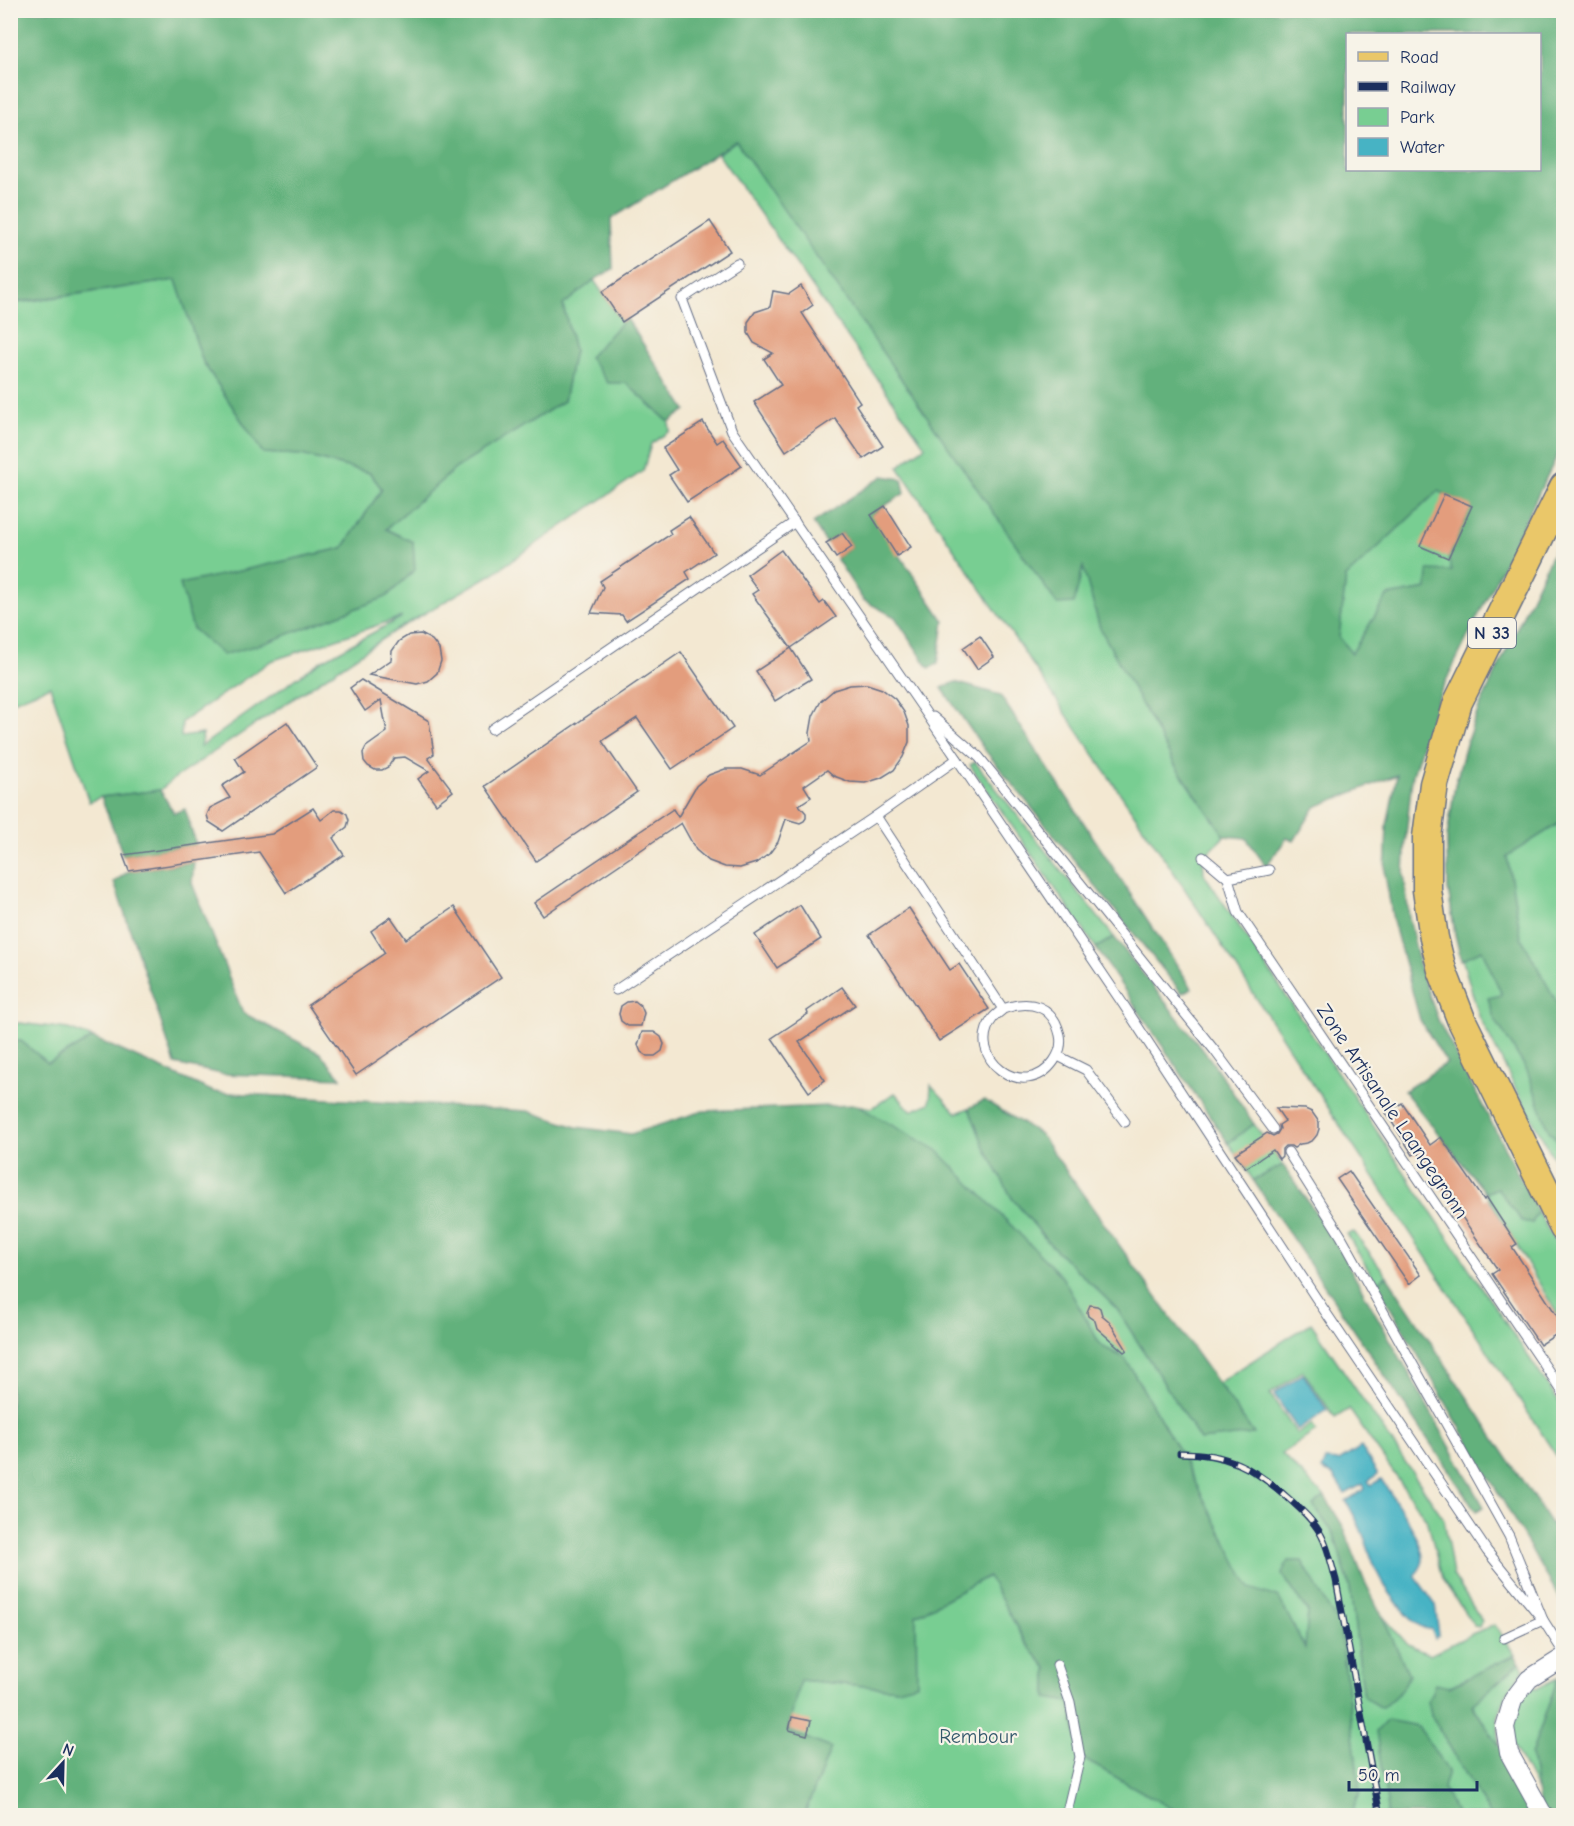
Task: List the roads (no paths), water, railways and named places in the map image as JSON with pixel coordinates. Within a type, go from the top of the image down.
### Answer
[{"type":"main road","name":"N 33","points":[[1563,487],[1458,702],[1434,784],[1427,837],[1427,890],[1434,938],[1442,970],[1461,1019],[1563,1228]]},
{"type":"main road","name":"N 33","points":[[1505,1110],[1563,1204]]},
{"type":"street","points":[[1544,1815],[1509,1753],[1505,1727],[1513,1700],[1529,1679],[1563,1655]]},
{"type":"lane","points":[[736,263],[682,299],[732,431],[1123,1004],[1316,1298],[1480,1541],[1543,1620]]},
{"type":"lane","points":[[492,729],[795,522]]},
{"type":"lane","points":[[924,710],[979,757],[1215,1051],[1273,1129]]},
{"type":"lane","points":[[616,990],[957,759]]},
{"type":"lane","points":[[876,816],[1003,1009]]},
{"type":"lane","points":[[1203,857],[1228,878],[1269,870]]},
{"type":"lane","name":"Zone Artisanale Laangegronn","points":[[1228,878],[1238,912],[1563,1394]]},
{"type":"lane","points":[[1018,1004],[1034,1005],[1048,1012],[1057,1025],[1061,1040],[1058,1056],[1049,1069],[1035,1077],[1019,1079],[1004,1074],[992,1062],[986,1047],[986,1032],[992,1019],[1003,1009],[1018,1004]]},
{"type":"lane","points":[[1058,1056],[1086,1070],[1125,1122]]},
{"type":"lane","points":[[1288,1152],[1341,1236],[1509,1536],[1543,1620],[1563,1655]]},
{"type":"lane","points":[[1504,1638],[1543,1620]]},
{"type":"lane","points":[[1057,1665],[1070,1702],[1080,1757],[1066,1815]]},
{"type":"water","points":[[1303,1374],[1327,1410],[1298,1430],[1274,1394]]},
{"type":"water","points":[[1361,1447],[1378,1474],[1368,1481],[1371,1485],[1381,1479],[1418,1540],[1423,1559],[1415,1576],[1435,1604],[1439,1635],[1435,1638],[1431,1629],[1417,1624],[1402,1610],[1377,1572],[1359,1526],[1346,1501],[1365,1489],[1363,1484],[1345,1494],[1333,1475],[1322,1470],[1326,1460],[1339,1461]]},
{"type":"railway","points":[[1180,1453],[1226,1459],[1251,1470],[1299,1508],[1320,1534],[1336,1580],[1379,1816]]},
{"type":"park label","name":"Rembour","points":[[978,1736]]}]
